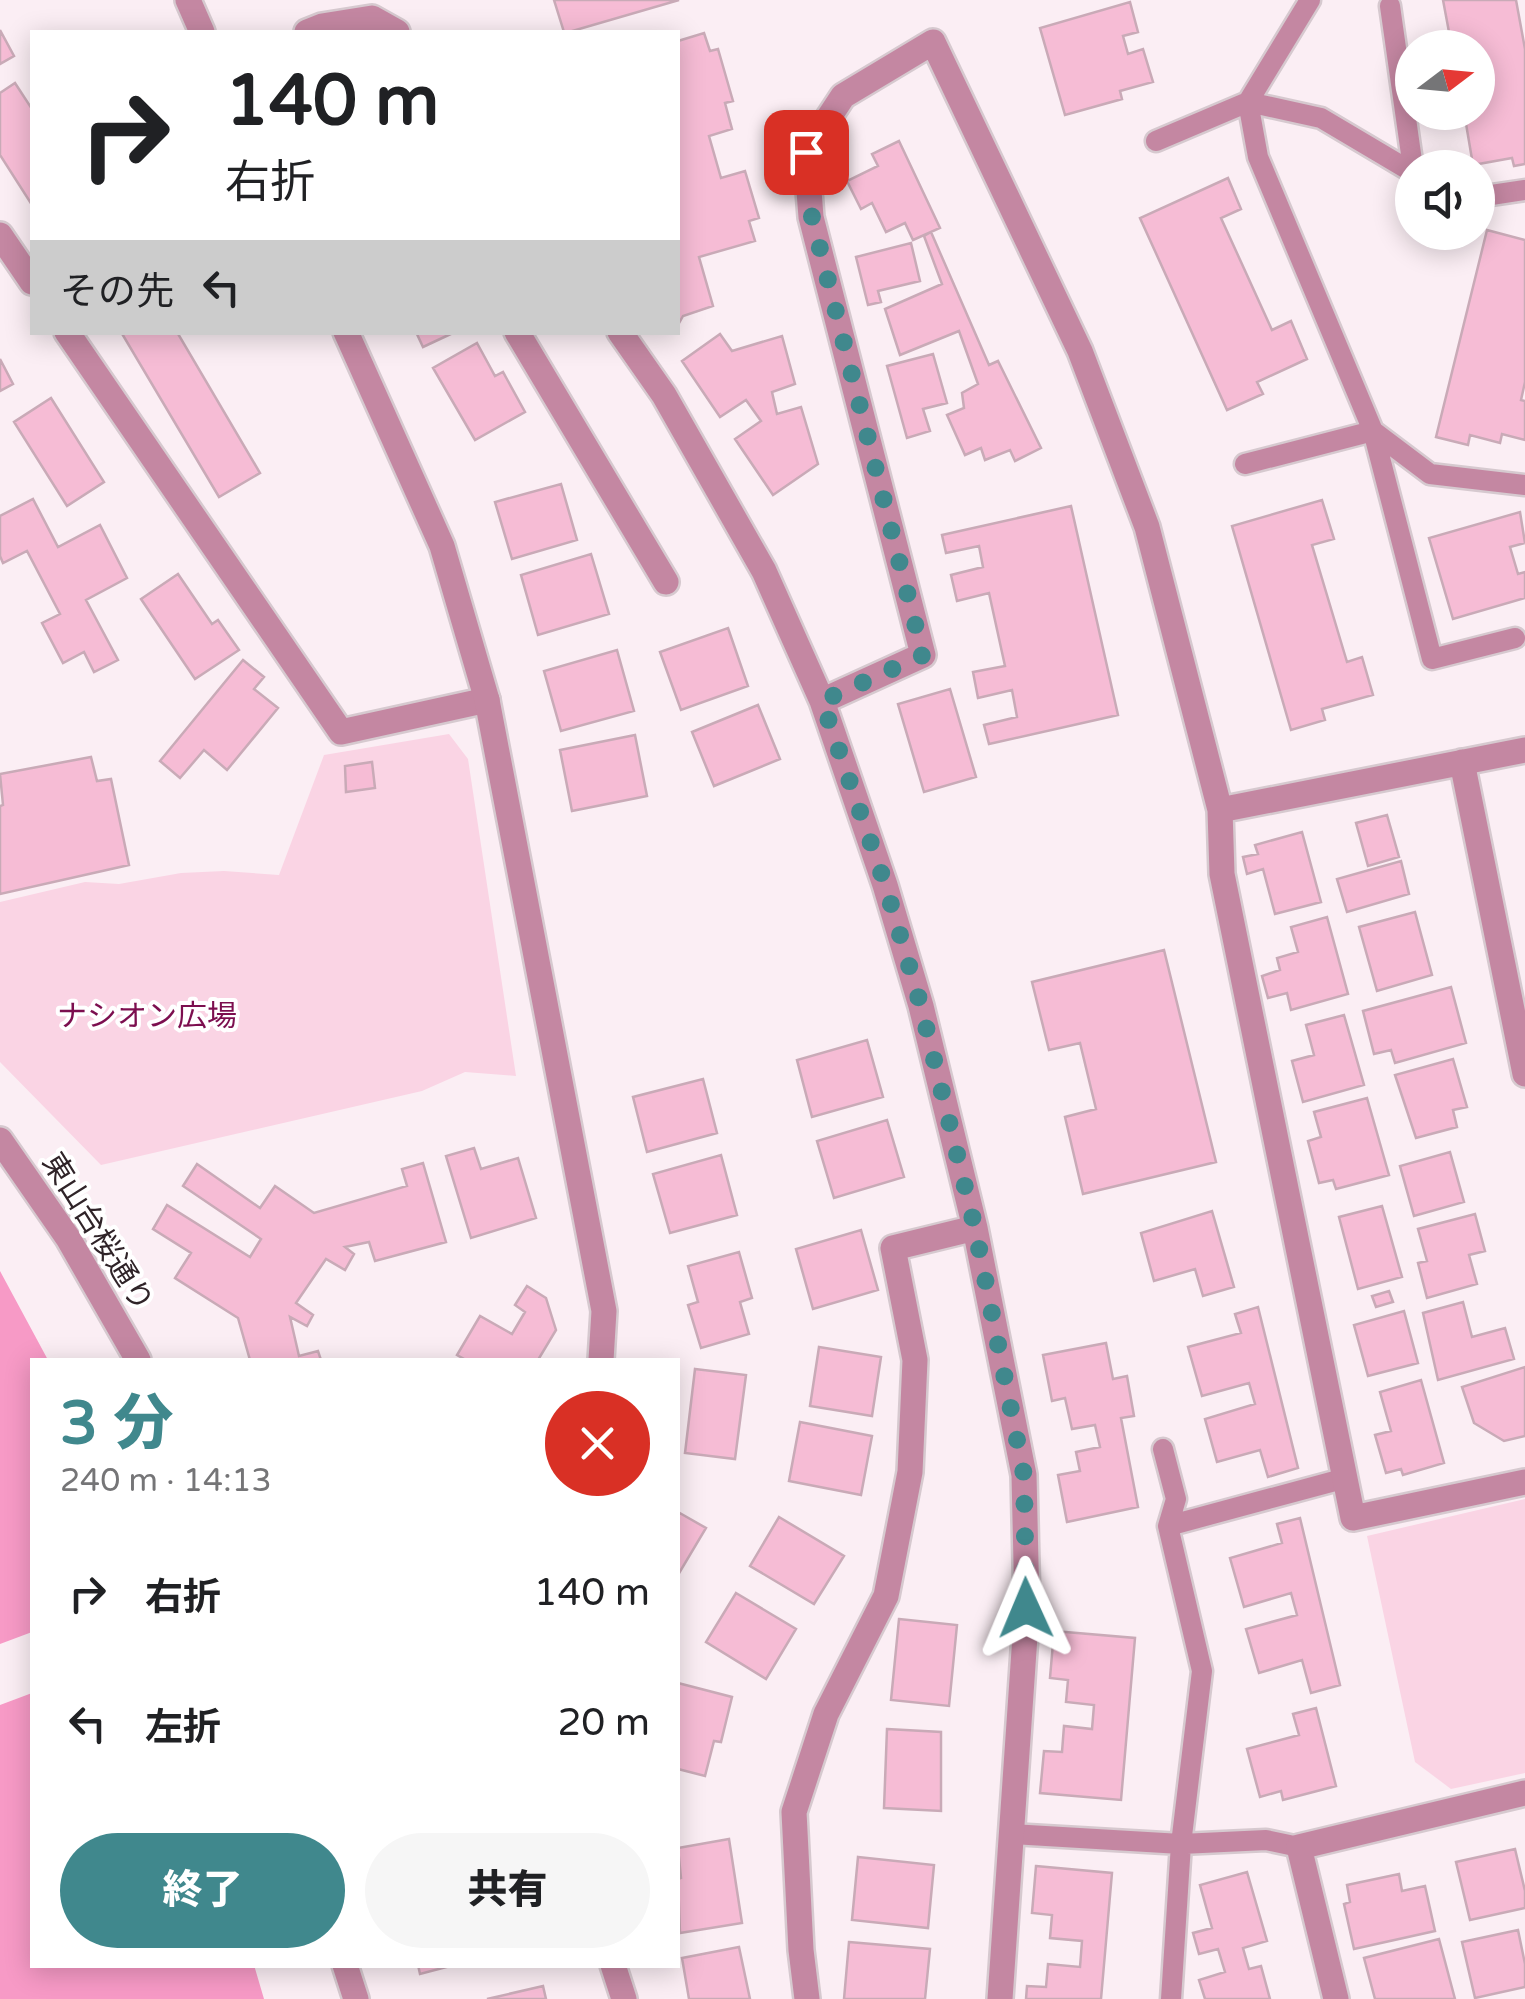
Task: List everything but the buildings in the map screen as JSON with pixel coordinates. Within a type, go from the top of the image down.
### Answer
[{"type":"street","points":[[188,0],[201,30]]},
{"type":"street","points":[[312,30],[372,18],[393,30]]},
{"type":"street","points":[[822,701],[923,655],[812,217],[806,152],[843,96],[933,42],[1080,351],[1147,528],[1220,810],[1222,874],[1353,1518],[1525,1482]]},
{"type":"street","points":[[0,235],[30,279]]},
{"type":"street","points":[[69,335],[340,732],[487,700]]},
{"type":"street","points":[[347,335],[442,546],[487,700],[604,1311],[601,1358]]},
{"type":"street","points":[[520,335],[666,582]]},
{"type":"street","points":[[622,335],[664,395],[764,571],[822,701],[885,884],[921,1006],[975,1228],[1024,1475],[1026,1608],[1000,1999]]},
{"type":"street","points":[[1220,810],[1525,750]]},
{"type":"street","points":[[1462,762],[1525,1074]]},
{"type":"street","name":"東山台桜通り","points":[[0,1140],[68,1238],[137,1358]]},
{"type":"street","points":[[808,1999],[800,1950],[794,1812],[826,1714],[886,1596],[910,1472],[916,1360],[893,1248],[975,1228]]},
{"type":"street","points":[[1336,1999],[1299,1847],[1525,1793]]},
{"type":"street","points":[[346,1968],[356,1999]]},
{"type":"street","points":[[613,1968],[624,1999]]},
{"type":"lane","points":[[1310,0],[1248,102],[1258,157],[1373,430],[1432,659],[1515,638]]},
{"type":"lane","points":[[1390,6],[1410,150]]},
{"type":"lane","points":[[1156,141],[1248,102],[1321,118],[1395,160]]},
{"type":"lane","points":[[1495,194],[1525,190]]},
{"type":"lane","points":[[1244,464],[1373,430]]},
{"type":"lane","points":[[1373,430],[1430,474],[1525,485]]},
{"type":"lane","points":[[1163,1449],[1176,1499],[1168,1526],[1202,1671],[1181,1844],[1171,1999]]},
{"type":"lane","points":[[1168,1526],[1346,1478]]},
{"type":"lane","points":[[1011,1834],[1181,1844],[1266,1840],[1299,1847]]},
{"type":"green space","name":"ナシオン広場","points":[[449,734],[468,759],[516,1076],[465,1072],[422,1091],[101,1165],[0,1062],[0,902],[85,882],[119,884],[181,873],[224,871],[279,875],[324,755]]},
{"type":"green space","points":[[1525,1499],[1525,1773],[1451,1789],[1415,1762],[1367,1536]]},
{"type":"shaded area","points":[[0,1271],[47,1358],[30,1358],[30,1633],[0,1644]]},
{"type":"shaded area","points":[[30,1694],[30,1968],[255,1968],[264,1999],[0,1999],[0,1705]]},
{"type":"route","points":[[806,152],[812,217],[923,655],[822,701],[885,884],[921,1006],[975,1228],[1024,1475],[1026,1608]]}]
